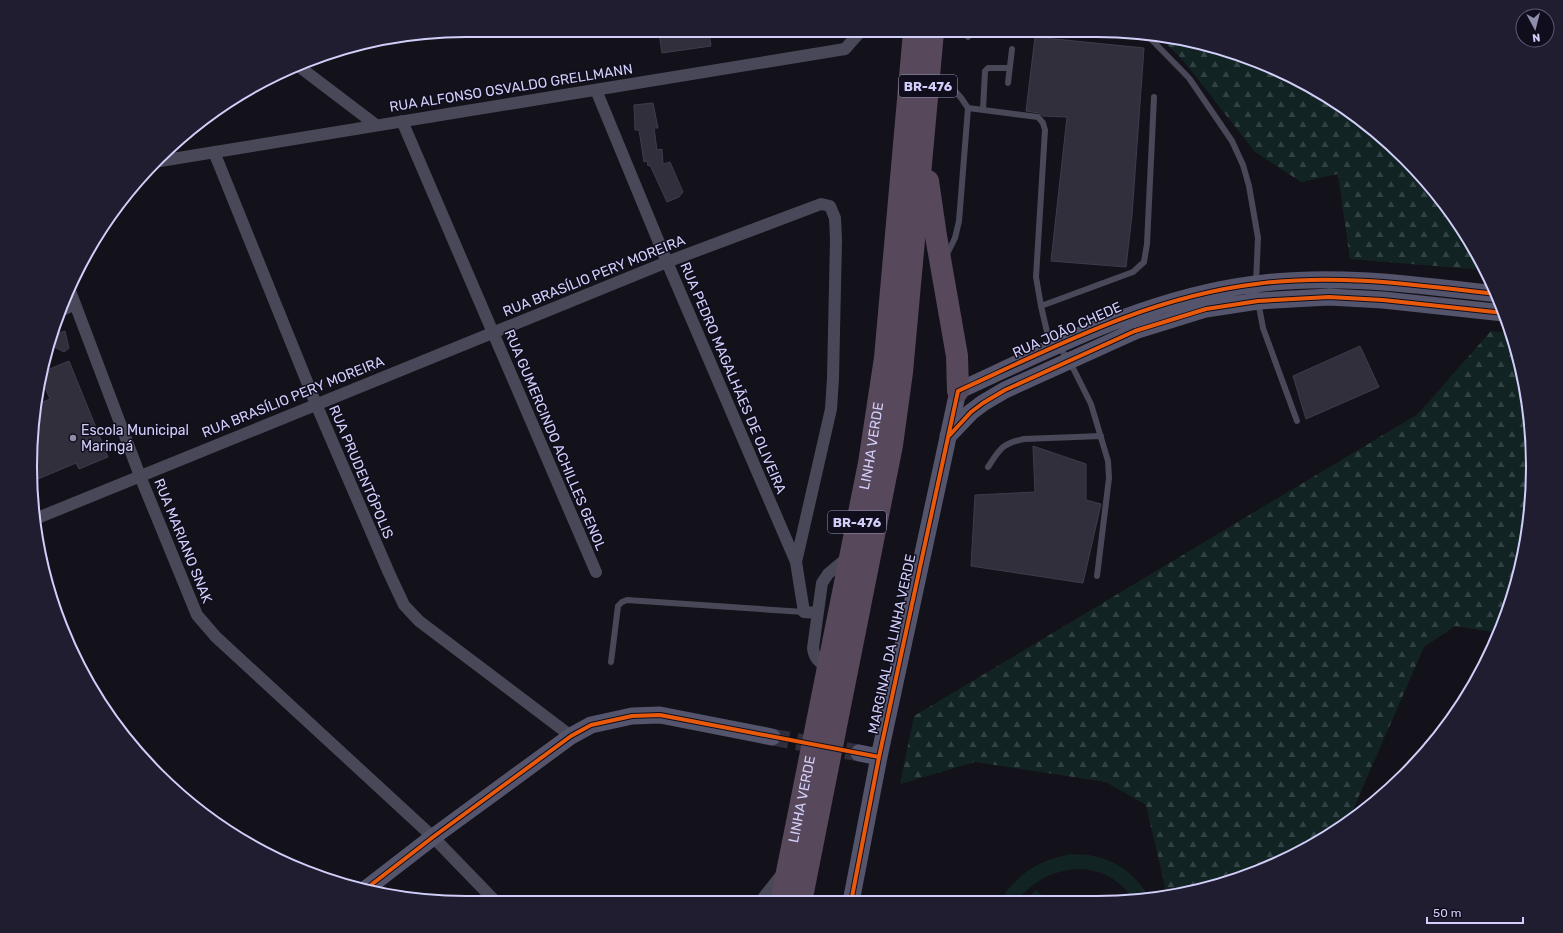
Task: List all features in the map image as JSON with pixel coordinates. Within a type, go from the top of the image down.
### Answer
[{"type":"highway","name":"LINHA VERDE","points":[[782,896],[869,463],[885,358],[914,37]]},
{"type":"highway","name":"LINHA VERDE","points":[[802,896],[892,445],[902,372],[933,37]]},
{"type":"highway","points":[[923,140],[941,266],[957,356],[958,391]]},
{"type":"main road","name":"RUA JOÃO CHEDE","points":[[948,437],[971,412],[983,402],[1005,390],[1115,339],[1294,280],[1344,280],[1403,284],[1489,293]]},
{"type":"main road","points":[[1457,308],[1459,290]]},
{"type":"main road","name":"RUA JOÃO CHEDE","points":[[958,391],[1120,318],[1167,302],[1204,292],[1257,292],[1304,298],[1354,298],[1497,312]]},
{"type":"main road","name":"MARGINAL DA LINHA VERDE","points":[[852,896],[879,757],[958,391]]},
{"type":"main road","points":[[371,885],[571,736],[591,725],[632,716],[660,715],[772,737]]},
{"type":"main road","points":[[859,753],[879,757]]},
{"type":"street","name":"RUA ALFONSO OSVALDO GRELLMANN","points":[[166,160],[845,49],[856,37]]},
{"type":"street","points":[[303,70],[376,125]]},
{"type":"street","name":"RUA PEDRO MAGALHÃES DE OLIVEIRA","points":[[596,90],[667,262],[796,562],[804,612]]},
{"type":"street","name":"RUA GUMERCINDO ACHILLES GENOL","points":[[402,121],[596,572]]},
{"type":"street","name":"RUA PRUDENTÓPOLIS","points":[[214,152],[316,404],[404,605],[420,621],[571,736]]},
{"type":"street","name":"RUA BRASÍLIO PERY MOREIRA","points":[[40,517],[667,262],[821,204],[830,206],[835,218],[836,240],[831,409],[796,562]]},
{"type":"street","name":"RUA MARIANO SNAK","points":[[72,297],[140,476],[197,614],[216,638],[434,837],[490,896]]},
{"type":"street","points":[[68,307],[75,304]]},
{"type":"street","points":[[828,669],[817,660],[813,648],[822,582],[828,574],[851,555]]},
{"type":"street","points":[[804,612],[817,613]]},
{"type":"street","points":[[765,896],[790,864]]},
{"type":"lane","points":[[1153,41],[1189,78],[1232,141],[1243,165],[1249,186],[1258,238],[1257,292],[1264,328],[1297,420]]},
{"type":"lane","points":[[1008,83],[1012,49]]},
{"type":"lane","points":[[982,110],[985,71],[988,68],[1009,68]]},
{"type":"lane","points":[[930,72],[952,86],[968,108],[959,220],[955,238],[941,266]]},
{"type":"lane","points":[[1041,306],[1132,272],[1144,262],[1147,244],[1154,97]]},
{"type":"lane","points":[[968,108],[1038,117],[1043,123],[1045,130],[1036,277],[1047,332],[1059,345],[1069,360],[1091,404],[1108,461],[1110,478],[1097,576]]},
{"type":"lane","points":[[988,467],[1002,446],[1014,441],[1024,439],[1100,436]]},
{"type":"lane","points":[[611,662],[618,606],[627,600],[804,612]]},
{"type":"green space","points":[[1165,43],[1208,52],[1261,70],[1286,81],[1335,109],[1380,144],[1419,183],[1454,228],[1478,269],[1350,259],[1338,174],[1301,182],[1255,152],[1182,59]]},
{"type":"green space","points":[[1491,331],[1504,332],[1518,383],[1525,438],[1525,495],[1518,550],[1503,605],[1493,632],[1455,626],[1424,647],[1352,811],[1335,824],[1286,852],[1261,863],[1208,881],[1166,890],[1146,805],[1106,782],[975,762],[900,784],[914,716],[1418,414]]},
{"type":"green space","points":[[1072,854],[1103,858],[1126,871],[1147,893],[1129,895],[1122,886],[1108,876],[1092,871],[1076,869],[1059,872],[1043,878],[1022,896],[1003,896],[1014,883],[1030,869],[1049,860]]},
{"type":"green space","points":[[1035,890],[1044,896],[1030,896]]},
{"type":"building","points":[[660,37],[710,37],[711,46],[662,53]]},
{"type":"building","points":[[1035,37],[1144,48],[1132,215],[1126,267],[1051,261],[1067,117],[1043,116],[1039,113],[1026,111]]},
{"type":"building","points":[[653,103],[658,128],[654,128],[657,150],[662,149],[663,164],[670,162],[683,192],[679,197],[667,202],[650,165],[648,166],[647,161],[644,162],[639,130],[635,130],[634,105]]},
{"type":"building","points":[[65,331],[69,348],[64,352],[54,347],[58,333]]},
{"type":"building","points":[[1360,346],[1379,387],[1306,419],[1293,376]]},
{"type":"building","points":[[69,361],[108,457],[79,469],[76,463],[37,479],[38,438],[42,402],[50,399],[45,386],[48,369]]},
{"type":"building","points":[[1033,446],[1086,464],[1086,500],[1101,504],[1083,583],[971,566],[975,495],[1035,492]]},
{"type":"tunnel","points":[[772,737],[859,753]]},
{"type":"cycle path","points":[[852,896],[879,757],[958,391],[1066,341],[1103,326],[1178,300],[1216,291],[1256,284],[1286,281],[1346,280],[1407,284],[1489,293]]},
{"type":"cycle path","points":[[948,437],[971,412],[1005,390],[1135,331],[1206,309],[1258,301],[1329,297],[1383,300],[1497,312]]},
{"type":"cycle path","points":[[371,885],[433,837],[571,736],[591,725],[632,716],[660,715],[879,757]]},
{"type":"place","name":"Escola Municipal Maringá","points":[[73,438]]}]
